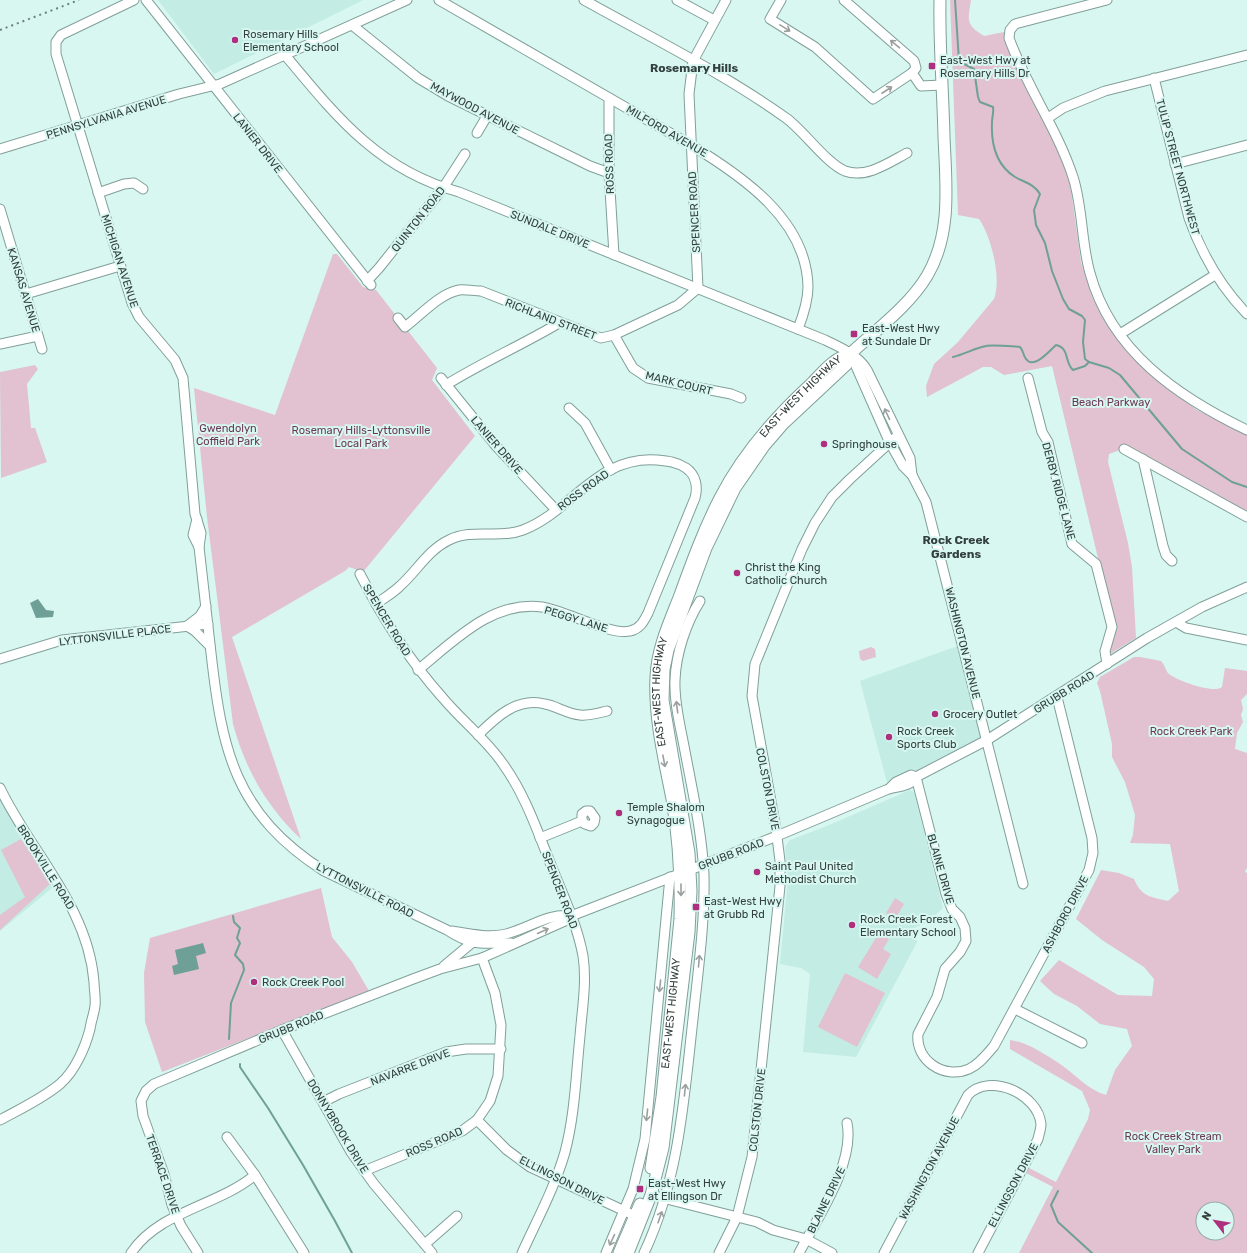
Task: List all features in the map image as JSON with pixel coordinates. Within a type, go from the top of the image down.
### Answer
[{"type":"main road","name":"EAST-WEST HIGHWAY","points":[[619,1253],[636,1216],[651,1167],[662,1097],[686,871],[680,854],[658,727],[656,675],[659,650],[705,529],[721,497],[739,467],[762,436],[790,404],[838,358],[850,354],[908,300],[926,277],[937,257],[944,227],[946,188],[940,0]]},
{"type":"main road","name":"EAST-WEST HIGHWAY","points":[[628,1253],[651,1195],[663,1148],[689,932],[682,805],[663,700],[664,669],[675,628],[714,528],[750,465],[783,424],[846,365],[850,354]]},
{"type":"street","name":"MICHIGAN AVENUE","points":[[134,0],[64,33],[56,42],[56,54],[132,303],[139,317],[175,360],[183,378],[197,519],[193,535],[199,547],[208,624]]},
{"type":"street","name":"LANIER DRIVE","points":[[146,0],[369,283]]},
{"type":"street","name":"PENNSYLVANIA AVENUE","points":[[0,149],[185,92],[220,84],[407,0]]},
{"type":"street","name":"MILFORD AVENUE","points":[[439,0],[726,166],[753,187],[774,209],[792,235],[805,266],[808,288],[805,307],[798,329]]},
{"type":"street","points":[[584,0],[693,61],[787,119],[835,164],[845,171],[856,173],[872,170],[907,153]]},
{"type":"street","points":[[677,0],[714,20]]},
{"type":"street","name":"SPENCER ROAD","points":[[698,288],[690,145],[689,94],[693,61],[726,0]]},
{"type":"street","points":[[781,0],[770,19],[815,46],[873,99],[912,73],[916,68],[914,61],[844,0]]},
{"type":"street","points":[[1107,0],[1012,26],[1009,33],[1009,38],[1034,94],[1065,152],[1074,179],[1084,246],[1094,287],[1120,334],[1137,355],[1168,384],[1207,410],[1247,430]]},
{"type":"street","name":"MAYWOOD AVENUE","points":[[352,25],[418,78],[448,96],[590,166],[609,173]]},
{"type":"street","name":"SUNDALE DRIVE","points":[[285,55],[335,115],[365,144],[399,167],[443,188],[459,192],[798,329],[838,346],[850,354]]},
{"type":"street","points":[[1048,118],[1063,108],[1094,95],[1154,78],[1247,55]]},
{"type":"street","points":[[912,73],[921,86],[942,85]]},
{"type":"street","name":"TULIP STREET NORTHWEST","points":[[1154,78],[1175,164],[1193,227],[1204,254],[1215,275],[1229,294],[1247,314]]},
{"type":"street","name":"ROSS ROAD","points":[[610,98],[609,173],[614,255]]},
{"type":"street","points":[[477,133],[487,116]]},
{"type":"street","points":[[1175,164],[1247,145]]},
{"type":"street","name":"QUINTON ROAD","points":[[369,283],[379,268],[443,188],[465,154]]},
{"type":"street","points":[[98,193],[124,184],[134,184],[143,189]]},
{"type":"street","name":"KANSAS AVENUE","points":[[0,209],[42,349]]},
{"type":"street","points":[[26,294],[120,266]]},
{"type":"street","points":[[1120,334],[1215,275]]},
{"type":"street","name":"RICHLAND STREET","points":[[398,318],[405,327],[441,298],[460,290],[480,291],[559,323],[601,338],[614,335],[678,305],[698,288]]},
{"type":"street","name":"LANIER DRIVE","points":[[556,510],[496,446],[444,381],[535,337],[559,323]]},
{"type":"street","name":"MARK COURT","points":[[614,335],[633,368],[648,378],[718,393],[731,394],[741,398]]},
{"type":"street","points":[[0,344],[38,336]]},
{"type":"street","name":"WASHINGTON AVENUE","points":[[850,354],[865,367],[910,458],[912,475]]},
{"type":"street","name":"WASHINGTON AVENUE","points":[[850,354],[889,441],[903,466],[912,475],[926,502],[1023,884]]},
{"type":"street","name":"DERBY RIDGE LANE","points":[[1028,378],[1042,432],[1048,442],[1072,544],[1096,564],[1112,627],[1105,651],[1107,664]]},
{"type":"street","points":[[569,408],[585,423],[610,470]]},
{"type":"street","name":"COLSTON DRIVE","points":[[719,1253],[737,1217],[752,1157],[776,941],[780,881],[777,836],[752,696],[756,664],[802,549],[815,523],[832,497],[889,441],[898,435]]},
{"type":"street","points":[[1124,449],[1247,517]]},
{"type":"street","points":[[1143,459],[1161,540],[1166,555],[1172,561]]},
{"type":"street","name":"ROSS ROAD","points":[[376,604],[400,586],[433,551],[448,540],[470,533],[504,533],[522,530],[541,521],[590,483],[610,470],[628,462],[657,460],[682,465],[689,470],[695,478],[696,492],[648,613]]},
{"type":"street","name":"SPENCER ROAD","points":[[360,574],[376,604],[418,670],[444,700],[478,734],[502,762],[513,778],[540,838],[571,916],[583,958],[583,1004],[571,1121],[556,1180],[522,1253]]},
{"type":"street","name":"GRUBB ROAD","points":[[146,1091],[154,1084],[282,1030],[440,969],[482,958],[565,921],[571,916],[777,836],[890,788],[896,782],[911,775],[916,777],[987,740],[1127,651],[1176,622],[1247,587]]},
{"type":"street","name":"EAST-WEST HIGHWAY","points":[[644,1253],[656,1227],[666,1199],[674,1165],[683,1111],[704,904],[703,864],[699,824],[677,709],[675,691],[677,662],[681,646],[700,601]]},
{"type":"street","points":[[206,606],[200,616],[187,626],[195,631],[210,646]]},
{"type":"street","name":"PEGGY LANE","points":[[418,670],[470,628],[493,614],[516,608],[542,607],[616,631],[629,632],[643,623],[648,613]]},
{"type":"street","points":[[1176,622],[1186,628],[1247,640]]},
{"type":"street","name":"LYTTONSVILLE PLACE","points":[[0,659],[53,642],[84,637],[208,624]]},
{"type":"street","name":"LYTTONSVILLE ROAD","points":[[208,624],[217,708],[225,745],[232,765],[255,807],[278,836],[308,861],[324,871],[447,930],[462,940],[472,943],[514,943]]},
{"type":"street","name":"EAST-WEST HIGHWAY","points":[[675,628],[686,632]]},
{"type":"street","name":"ASHBORO DRIVE","points":[[1015,1009],[1089,870],[1093,853],[1092,838],[1056,696]]},
{"type":"street","points":[[478,734],[499,714],[509,709],[526,704],[544,703],[579,716],[607,711]]},
{"type":"street","name":"BLAINE DRIVE","points":[[916,777],[946,894],[952,908],[960,917],[965,928],[966,941],[960,952],[945,969],[937,997],[918,1034],[919,1049],[922,1056],[931,1065],[942,1070],[956,1072],[968,1069],[983,1060],[994,1046],[1015,1009]]},
{"type":"street","name":"BROOKVILLE ROAD","points":[[0,788],[23,831],[56,878],[75,912],[92,962],[96,1004],[87,1039],[74,1067],[61,1084],[44,1096],[0,1120]]},
{"type":"street","points":[[540,838],[582,821]]},
{"type":"street","name":"EAST-WEST HIGHWAY","points":[[606,1253],[633,1189],[644,1139],[670,877]]},
{"type":"street","name":"GRUBB ROAD","points":[[440,969],[456,958],[464,948],[481,936],[505,934],[561,914],[571,916]]},
{"type":"street","name":"LYTTONSVILLE ROAD","points":[[447,930],[481,936]]},
{"type":"street","name":"ROSS ROAD","points":[[364,1171],[462,1131],[477,1120],[487,1106],[494,1090],[501,1049],[501,1025],[498,1004],[482,958]]},
{"type":"street","points":[[1015,1009],[1082,1043]]},
{"type":"street","name":"DONNYBROOK DRIVE","points":[[282,1030],[364,1171],[432,1253]]},
{"type":"street","name":"NAVARRE DRIVE","points":[[323,1102],[339,1094],[446,1052],[466,1049],[501,1049]]},
{"type":"street","name":"ELLINGSON DRIVE","points":[[978,1253],[1038,1139],[1041,1124],[1034,1108],[1025,1098],[1001,1085],[979,1086]]},
{"type":"street","name":"WASHINGTON AVENUE","points":[[884,1253],[964,1100],[972,1090],[979,1086]]},
{"type":"street","name":"TERRACE DRIVE","points":[[146,1091],[142,1101],[143,1116],[164,1174],[172,1205],[198,1253]]},
{"type":"street","name":"ELLINGSON DRIVE","points":[[477,1120],[518,1159],[556,1180],[636,1216]]},
{"type":"street","name":"BLAINE DRIVE","points":[[799,1253],[842,1170],[849,1146],[850,1135],[847,1123]]},
{"type":"street","points":[[227,1137],[255,1174],[304,1253]]},
{"type":"street","points":[[131,1253],[136,1246],[156,1228],[177,1216],[230,1192],[255,1174]]},
{"type":"street","points":[[651,1195],[737,1217],[806,1239],[832,1253]]},
{"type":"street","points":[[424,1244],[457,1216]]},
{"type":"shaded area","name":"Rosemary Hills Elementary School","points":[[158,0],[363,0],[214,74]]},
{"type":"shaded area","points":[[38,599],[46,610],[54,611],[53,617],[36,618],[30,603]]},
{"type":"shaded area","points":[[963,644],[987,740],[888,786],[860,681]]},
{"type":"shaded area","name":"Rock Creek Forest Elementary School","points":[[910,790],[914,792],[943,908],[928,922],[912,929],[917,942],[856,1057],[803,1052],[810,974],[801,968],[780,964],[788,878],[785,847],[790,840],[827,826]]},
{"type":"shaded area","points":[[0,800],[53,887],[0,931]]},
{"type":"shaded area","points":[[203,943],[206,953],[196,956],[199,969],[174,975],[172,966],[178,964],[175,950]]},
{"type":"green space","name":"Beach Parkway","points":[[950,0],[971,0],[969,21],[978,32],[984,36],[1004,32],[1017,69],[1056,146],[1070,183],[1081,262],[1093,299],[1126,347],[1165,386],[1197,410],[1247,435],[1247,511],[1128,447],[1109,454],[1108,462],[1128,543],[1132,567],[1136,638],[1110,654],[1108,652],[1115,629],[1052,366],[1004,375],[991,367],[983,367],[927,397],[926,386],[934,364],[958,342],[994,299],[997,280],[991,246],[988,236],[979,219],[958,215]]},
{"type":"green space","name":"Rosemary Hills-Lyttonsville Local Park","points":[[333,254],[337,254],[363,287],[376,290],[437,368],[432,380],[475,436],[363,572],[349,567],[345,571],[232,637],[301,839],[278,814],[259,786],[244,756],[233,724],[207,517],[194,388],[275,415]]},
{"type":"green space","points":[[35,365],[38,369],[27,384],[31,428],[35,428],[47,462],[1,478],[0,372]]},
{"type":"green space","points":[[871,647],[875,649],[876,657],[863,661],[860,659],[859,651]]},
{"type":"green space","points":[[1134,657],[1161,661],[1168,673],[1174,677],[1196,686],[1212,689],[1222,687],[1225,668],[1247,671],[1247,694],[1241,700],[1243,709],[1241,715],[1243,722],[1237,733],[1235,749],[1247,753],[1247,868],[1245,872],[1247,873],[1247,1253],[1019,1253],[1053,1187],[1026,1173],[1029,1168],[1056,1182],[1088,1119],[1090,1110],[1082,1091],[1010,1049],[1010,1040],[1023,1043],[1043,1053],[1060,1064],[1093,1090],[1106,1095],[1115,1070],[1132,1046],[1127,1029],[1100,1024],[1077,1006],[1054,994],[1040,981],[1059,960],[1118,995],[1152,996],[1154,979],[1144,967],[1102,940],[1076,919],[1101,870],[1119,873],[1134,879],[1143,892],[1156,898],[1168,901],[1179,891],[1170,844],[1130,843],[1133,835],[1135,815],[1125,782],[1112,757],[1112,744],[1097,683],[1100,677]]},
{"type":"green space","points":[[21,839],[51,883],[0,930],[0,915],[25,897],[1,850]]},
{"type":"green space","name":"Rock Creek Pool","points":[[321,888],[332,937],[352,962],[369,991],[162,1072],[145,1022],[144,973],[150,938]]},
{"type":"green space","points":[[895,898],[904,904],[895,919],[886,913]]},
{"type":"green space","points":[[879,933],[889,939],[883,949],[891,954],[877,979],[858,967]]},
{"type":"green space","points":[[845,973],[885,993],[857,1047],[818,1027]]},
{"type":"waterway","points":[[955,0],[959,61]]},
{"type":"waterway","points":[[950,57],[974,69],[980,102],[993,107],[992,138],[999,160],[1015,177],[1032,186],[1040,194],[1034,210],[1036,225],[1045,243],[1052,271],[1063,299],[1069,309],[1082,316],[1085,320],[1083,342],[1085,359],[1089,362],[1109,368],[1120,375],[1182,449],[1232,482],[1247,487]]},
{"type":"waterway","points":[[953,357],[986,346],[1013,346],[1020,347],[1026,359],[1029,362],[1033,362],[1042,358],[1056,345],[1063,349],[1070,367],[1073,370],[1085,366],[1089,362]]},
{"type":"waterway","points":[[229,1039],[231,1003],[244,970],[243,964],[235,955],[240,943],[237,938],[240,928],[234,922],[233,916]]},
{"type":"waterway","points":[[240,1064],[240,1067],[268,1108],[303,1165],[352,1253]]},
{"type":"waterway","points":[[1058,1191],[1051,1205],[1058,1222],[1092,1253]]},
{"type":"railway","points":[[0,30],[79,0]]},
{"type":"place","name":"Rosemary Hills Elementary School","points":[[235,40]]},
{"type":"place","name":"East-West Hwy at Rosemary Hills Dr","points":[[932,66]]},
{"type":"place","name":"East-West Hwy at Sundale Dr","points":[[854,334]]},
{"type":"place","name":"Springhouse","points":[[824,444]]},
{"type":"place","name":"Christ the King Catholic Church","points":[[737,573]]},
{"type":"place","name":"Grocery Outlet","points":[[935,714]]},
{"type":"place","name":"Rock Creek Sports Club","points":[[889,737]]},
{"type":"place","name":"Temple Shalom Synagogue","points":[[619,813]]},
{"type":"place","name":"Saint Paul United Methodist Church","points":[[757,872]]},
{"type":"place","name":"East-West Hwy at Grubb Rd","points":[[696,907]]},
{"type":"place","name":"Rock Creek Forest Elementary School","points":[[852,925]]},
{"type":"place","name":"Rock Creek Pool","points":[[254,982]]},
{"type":"place","name":"East-West Hwy at Ellingson Dr","points":[[640,1189]]},
{"type":"district","name":"Rosemary Hills","points":[[694,68]]},
{"type":"district","name":"Rock Creek Gardens","points":[[956,547]]},
{"type":"park label","name":"Gwendolyn Coffield Park","points":[[228,434]]},
{"type":"park label","name":"Rock Creek Park","points":[[1191,731]]},
{"type":"park label","name":"Rock Creek Stream Valley Park","points":[[1173,1142]]}]
